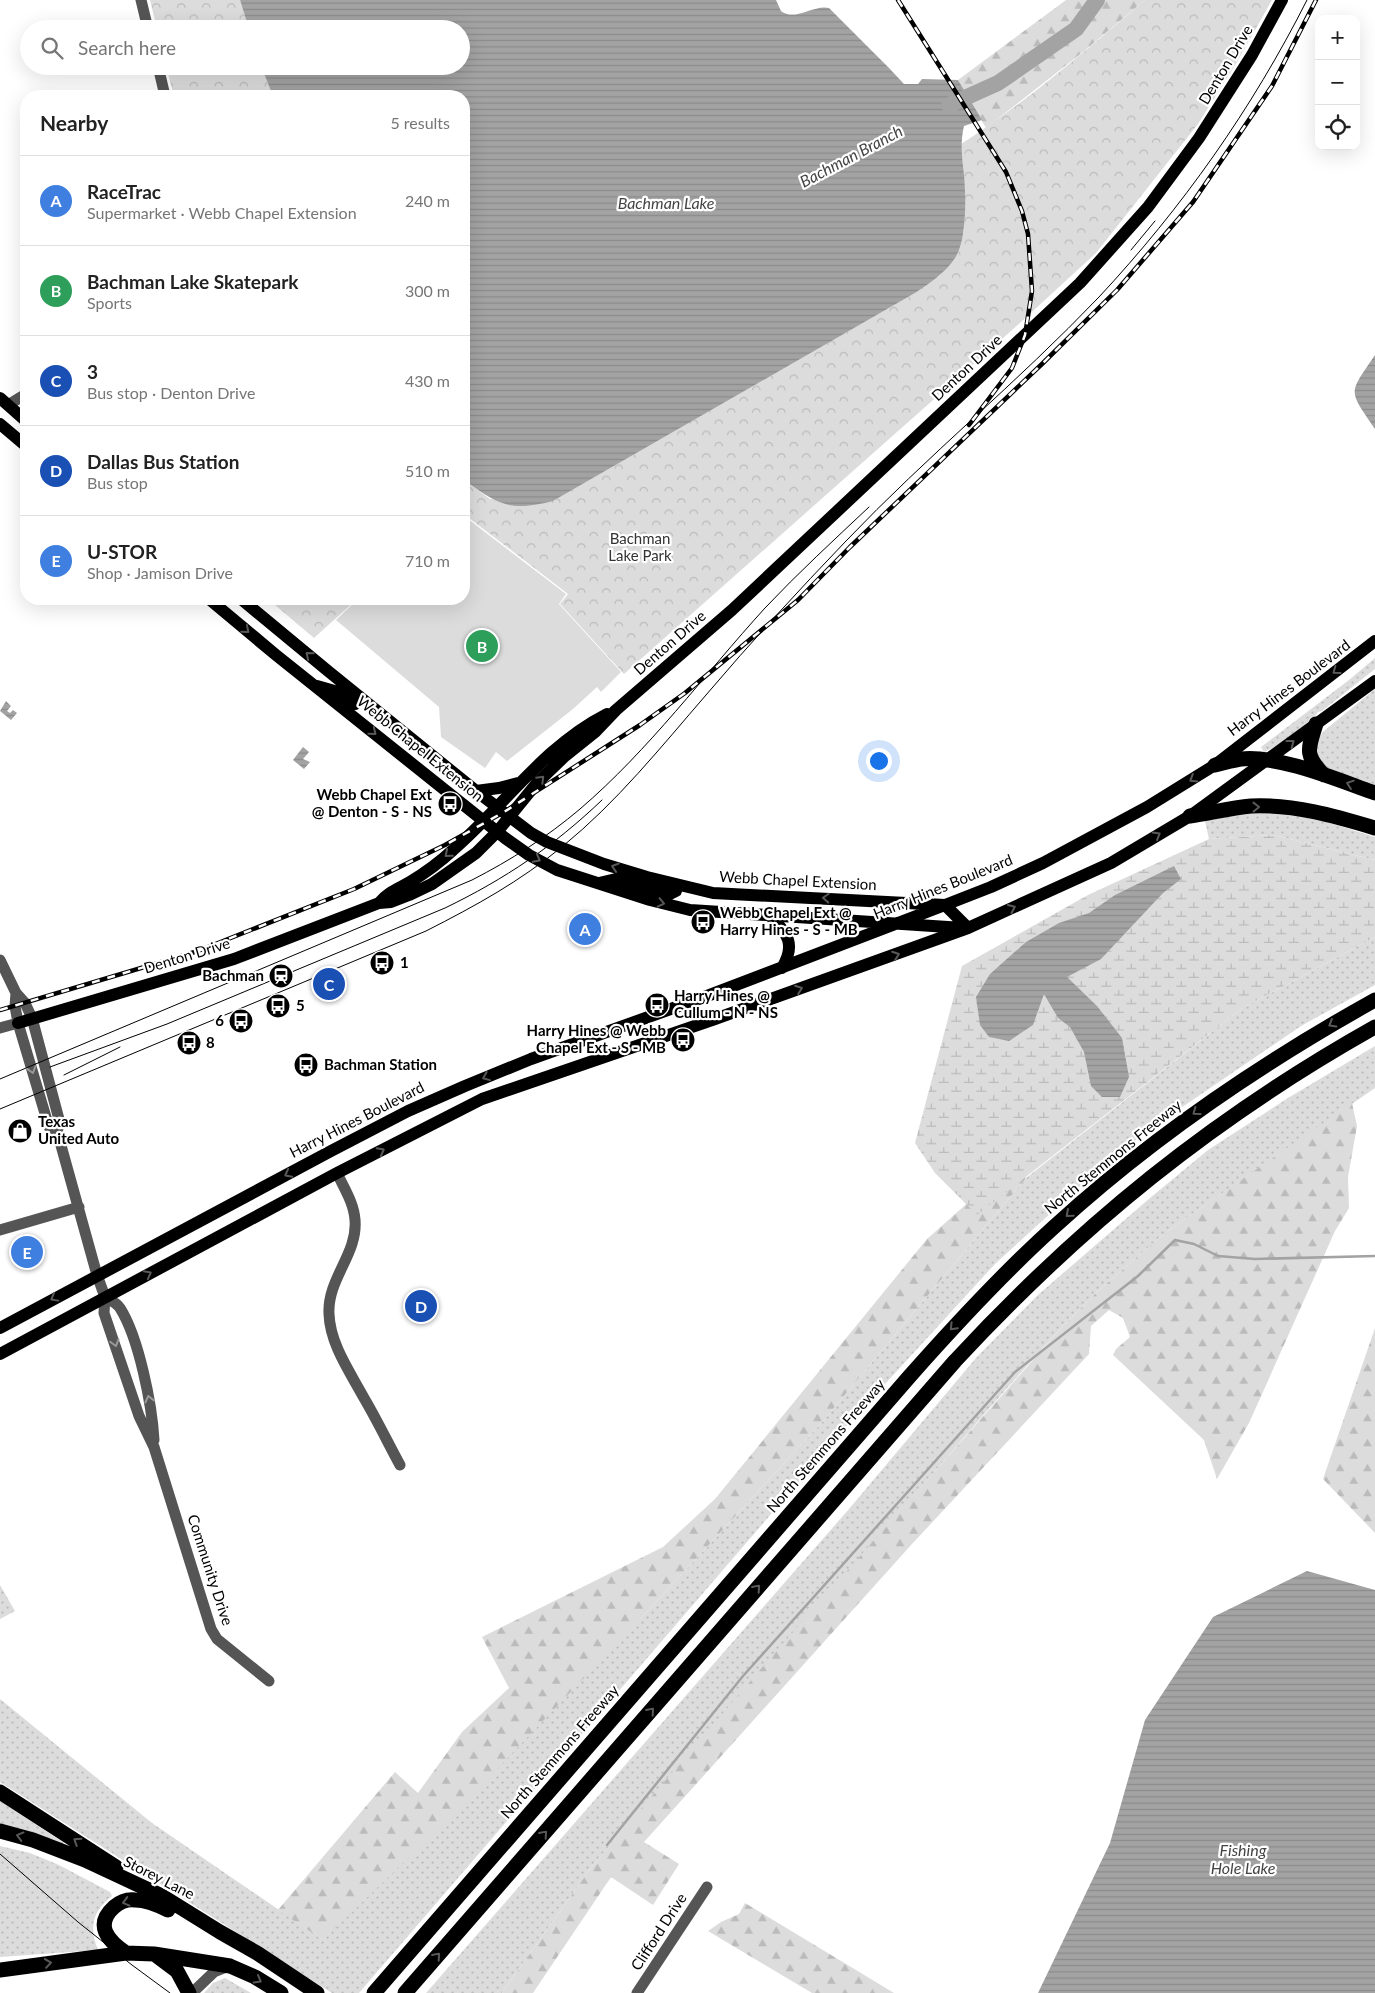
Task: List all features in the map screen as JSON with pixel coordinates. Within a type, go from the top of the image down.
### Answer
[{"type":"highway","points":[[1316,724],[1309,754],[1313,764],[1325,776]]},
{"type":"highway","points":[[1215,765],[1243,759],[1267,760],[1325,776],[1375,793]]},
{"type":"highway","points":[[1190,816],[1251,806],[1276,807],[1330,814],[1375,828]]},
{"type":"highway","name":"North Stemmons Freeway","points":[[374,1993],[909,1377],[948,1333],[1018,1261],[1054,1227],[1123,1168],[1212,1100],[1296,1046],[1375,1000]]},
{"type":"highway","points":[[405,1993],[955,1361],[1025,1288],[1099,1219],[1216,1127],[1300,1070],[1375,1027]]},
{"type":"highway","points":[[0,1792],[162,1896]]},
{"type":"highway","name":"Storey Lane","points":[[0,1831],[33,1840],[84,1860],[162,1896],[258,1953],[317,1993]]},
{"type":"highway","points":[[126,1953],[115,1946],[104,1928],[104,1920],[106,1915],[120,1902],[133,1899],[144,1900],[220,1932]]},
{"type":"highway","points":[[0,1970],[126,1953],[154,1954],[230,1966],[255,1977],[281,1993]]},
{"type":"highway","points":[[154,1954],[178,1971],[191,1993]]},
{"type":"main road","name":"Denton Drive","points":[[18,1023],[234,958],[379,903],[391,902],[432,884],[476,853],[497,832],[537,783],[595,732],[616,710],[732,610],[1087,276],[1148,207],[1199,138],[1252,55],[1282,0]]},
{"type":"main road","points":[[3,404],[20,416]]},
{"type":"main road","points":[[0,424],[20,441]]},
{"type":"main road","name":"Webb Chapel Extension","points":[[216,605],[497,832],[523,851],[557,870],[650,900],[690,910],[968,928]]},
{"type":"main road","name":"Webb Chapel Extension","points":[[248,605],[476,791],[532,833],[565,850],[638,875],[713,893],[945,905]]},
{"type":"main road","points":[[276,655],[290,639]]},
{"type":"main road","name":"Harry Hines Boulevard","points":[[0,1328],[408,1111],[531,1059],[782,968],[991,887],[1088,840],[1147,807],[1215,765],[1375,641]]},
{"type":"main road","points":[[0,1354],[105,1296],[471,1104],[968,928],[1111,863],[1190,816],[1375,681]]},
{"type":"main road","points":[[315,686],[338,692],[370,716],[381,714]]},
{"type":"main road","name":"Denton Drive","points":[[379,903],[387,894],[408,883],[439,862],[484,820],[543,759],[582,729],[616,710]]},
{"type":"main road","points":[[476,791],[500,788],[518,783]]},
{"type":"main road","points":[[599,883],[616,879],[670,894],[676,891],[677,885]]},
{"type":"main road","points":[[945,905],[968,928]]},
{"type":"main road","points":[[770,916],[788,937],[788,958],[782,968]]},
{"type":"main road","points":[[707,996],[715,1019]]},
{"type":"main road","points":[[531,1059],[538,1080]]},
{"type":"main road","points":[[331,1151],[338,1173]]},
{"type":"street","points":[[142,0],[146,20]]},
{"type":"street","points":[[160,75],[164,90]]},
{"type":"street","points":[[3,404],[20,397]]},
{"type":"street","name":"Community Drive","points":[[0,960],[32,1018],[60,1123],[57,1131],[97,1275],[105,1296],[104,1313],[139,1416],[154,1447],[211,1629],[217,1639],[269,1681]]},
{"type":"street","name":"Community Drive","points":[[16,992],[15,1006],[18,1023],[49,1127],[57,1131]]},
{"type":"street","name":"Denton Drive","points":[[0,1028],[18,1023]]},
{"type":"street","points":[[338,1173],[352,1206],[356,1230],[332,1287],[329,1300],[330,1326],[340,1354],[400,1466]]},
{"type":"street","points":[[0,1230],[79,1207]]},
{"type":"street","name":"Community Drive","points":[[105,1296],[118,1305],[130,1330],[152,1413],[154,1447]]},
{"type":"street","name":"Clifford Drive","points":[[637,1993],[707,1887]]},
{"type":"street","points":[[191,1993],[214,1972],[230,1966]]},
{"type":"green space","points":[[150,0],[240,0],[246,20],[155,20]]},
{"type":"green space","points":[[1066,0],[1145,0],[1083,52],[986,128],[958,80]]},
{"type":"green space","name":"Bachman Lake Park","points":[[1145,0],[1272,0],[1237,62],[1198,124],[1096,253],[1021,322],[624,674],[560,604],[568,594],[470,519],[470,484],[490,499],[553,501],[915,293],[939,276],[956,256],[964,230],[965,195],[961,144],[1033,93]]},
{"type":"green space","points":[[168,75],[265,75],[271,90],[172,90]]},
{"type":"green space","points":[[470,521],[566,594],[559,604],[621,672],[601,692],[597,687],[573,709],[507,761],[496,752],[485,768],[441,737],[439,707],[336,620],[352,605],[470,605]]},
{"type":"green space","points":[[275,605],[350,605],[314,638]]},
{"type":"green space","points":[[1375,658],[1375,669],[1322,711],[1318,712],[1309,722],[1293,734],[1264,752],[1261,747]]},
{"type":"green space","points":[[1375,689],[1375,785],[1327,769],[1317,760],[1316,741],[1324,731]]},
{"type":"green space","points":[[1246,813],[1278,813],[1311,817],[1375,837],[1375,860],[1274,835],[1209,839],[1205,821]]},
{"type":"green space","points":[[1274,835],[1375,860],[1375,937],[1241,1009],[977,1215],[935,1173],[915,1143],[962,966],[1088,895],[1209,839]]},
{"type":"green space","points":[[1375,937],[1375,985],[1301,1026],[1156,1125],[1108,1161],[995,1264],[852,1420],[359,1993],[332,1993],[0,1782],[0,1699],[152,1823],[323,1940],[647,1612],[823,1421],[1026,1178],[1241,1009]]},
{"type":"green space","points":[[1375,1046],[1375,1088],[1165,1233],[1098,1291],[1062,1327],[593,1865],[502,1993],[426,1993],[849,1509],[976,1358],[1039,1294],[1208,1150],[1288,1098]]},
{"type":"green space","points":[[1352,1103],[1357,1126],[1348,1177],[1349,1208],[1335,1231],[1249,1423],[1217,1479],[1204,1440],[1113,1355],[1116,1349],[1130,1337],[1123,1318],[1109,1310],[1091,1326],[1089,1354],[912,1544],[644,1842],[679,1864],[653,1905],[611,1877],[533,1993],[502,1993],[593,1865],[765,1664],[1062,1327],[1098,1291],[1165,1233]]},
{"type":"green space","points":[[1016,1160],[1026,1178],[823,1421],[647,1612],[457,1811],[323,1940],[278,1910],[395,1772],[418,1793],[462,1732],[509,1688],[482,1637],[663,1547],[715,1499],[927,1239]]},
{"type":"green space","points":[[1375,1328],[1375,1533],[1323,1479]]},
{"type":"green space","points":[[0,1585],[15,1611],[0,1619]]},
{"type":"green space","points":[[0,1801],[64,1843],[0,1826]]},
{"type":"green space","points":[[0,1846],[30,1853],[59,1865],[110,1892],[112,1896],[100,1908],[94,1920],[95,1942],[98,1950],[0,1957]]},
{"type":"green space","points":[[745,1903],[894,1993],[812,1993],[708,1931],[721,1922],[739,1914]]},
{"type":"green space","points":[[225,1978],[251,1993],[204,1993],[213,1983]]},
{"type":"water","name":"Bachman Lake","points":[[240,0],[776,0],[781,11],[792,15],[817,8],[829,8],[904,84],[918,84],[922,79],[958,80],[982,120],[964,126],[962,138],[965,206],[962,241],[955,258],[942,273],[915,293],[553,501],[525,506],[505,504],[496,501],[470,484],[470,90],[271,90],[265,75],[470,75],[470,20],[246,20]]},
{"type":"water","points":[[1375,355],[1375,429],[1356,399],[1355,392],[1356,385]]},
{"type":"water","points":[[6,701],[11,706],[7,711],[10,713],[13,710],[17,713],[11,720],[0,711]]},
{"type":"water","points":[[303,747],[309,752],[303,759],[310,762],[304,769],[293,760]]},
{"type":"water","points":[[1174,866],[1181,879],[1163,893],[1101,959],[1067,977],[1097,1006],[1122,1038],[1129,1077],[1120,1097],[1102,1097],[1091,1086],[1084,1052],[1070,1027],[1058,1018],[1044,994],[1033,1025],[1009,1041],[989,1037],[980,1025],[976,997],[990,974],[1026,942],[1059,923],[1089,913],[1115,895]]},
{"type":"water","name":"Fishing Hole Lake","points":[[1307,1571],[1375,1590],[1375,1993],[1038,1993],[1110,1843],[1145,1720],[1213,1617]]},
{"type":"waterway","name":"Bachman Branch","points":[[949,105],[998,83],[1076,29],[1097,0]]},
{"type":"waterway","points":[[607,1845],[743,1676],[1015,1372],[1138,1276],[1175,1240],[1194,1244],[1218,1256],[1255,1259],[1375,1256]]},
{"type":"tram line","points":[[0,1109],[426,931],[497,892],[530,871],[563,846],[602,811],[638,774],[757,636],[846,541],[908,479],[1037,359],[1130,263],[1187,193],[1214,156],[1263,80],[1307,0]]},
{"type":"tram line","points":[[1131,250],[1155,221]]},
{"type":"tram line","points":[[0,1079],[472,880],[528,848],[580,809],[605,786],[653,737],[765,608],[803,569],[869,507]]},
{"type":"tram line","points":[[50,1067],[167,1024],[445,908],[488,885],[547,847],[602,800]]},
{"type":"tram line","points":[[64,1075],[120,1047]]},
{"type":"tram line","points":[[0,1854],[78,1922],[170,1993]]},
{"type":"railway","points":[[898,0],[1006,172],[1022,211],[1028,234],[1032,291],[1025,335],[1012,368],[969,425]]},
{"type":"railway","points":[[0,1010],[198,951],[354,889],[445,845],[504,812],[640,725],[685,693],[798,600],[850,547],[1117,290],[1193,202],[1272,86],[1316,0]]},
{"type":"place","name":"Bachman Lake Skatepark","points":[[482,646]]},
{"type":"place","name":"Webb Chapel Ext @ Denton - S - NS","points":[[450,804]]},
{"type":"place","name":"Webb Chapel Ext @ Harry Hines - S - MB","points":[[703,922]]},
{"type":"place","name":"RaceTrac","points":[[585,929]]},
{"type":"place","name":"1","points":[[382,963]]},
{"type":"place","name":"Bachman","points":[[281,976]]},
{"type":"place","name":"3","points":[[329,984]]},
{"type":"place","name":"Harry Hines @ Cullum - N - NS","points":[[657,1005]]},
{"type":"place","name":"5","points":[[278,1006]]},
{"type":"place","name":"6","points":[[241,1021]]},
{"type":"place","name":"Harry Hines @ Webb Chapel Ext - S - MB","points":[[683,1040]]},
{"type":"place","name":"8","points":[[189,1043]]},
{"type":"place","name":"Bachman Station","points":[[306,1065]]},
{"type":"place","name":"Texas United Auto","points":[[20,1131]]},
{"type":"place","name":"U-STOR","points":[[27,1252]]},
{"type":"place","name":"Dallas Bus Station","points":[[421,1306]]}]
